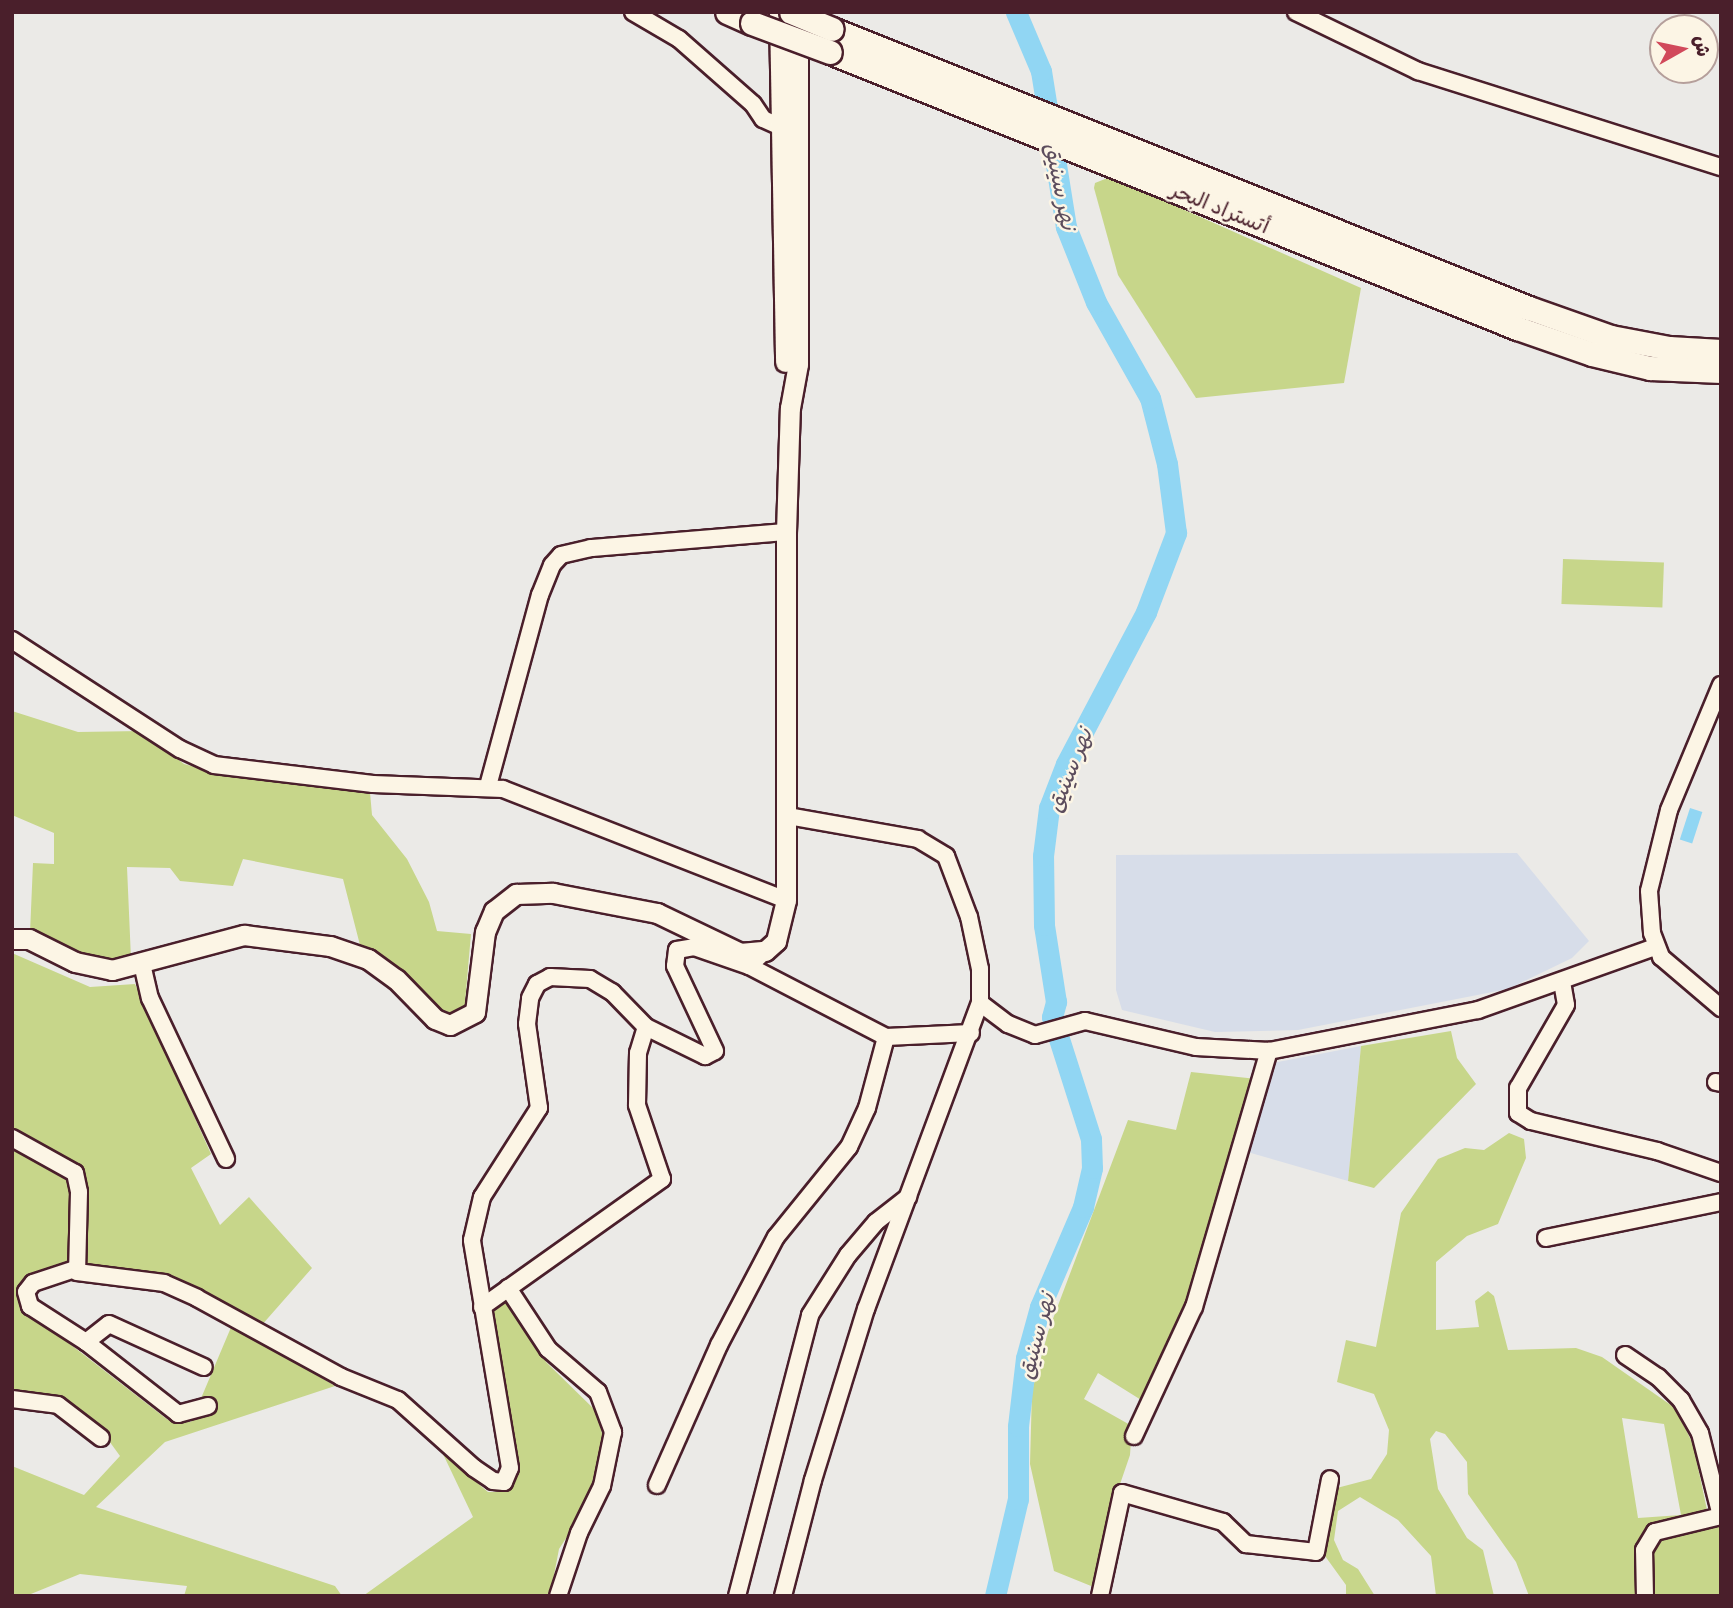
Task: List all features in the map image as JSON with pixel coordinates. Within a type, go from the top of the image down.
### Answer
[{"type":"highway","name":"أتستراد البحر","points":[[727,12],[752,23],[831,40],[1004,99],[1552,317],[1611,337],[1669,348],[1721,351]]},
{"type":"highway","name":"أتستراد البحر","points":[[792,12],[831,40],[1004,124],[1592,354],[1650,368],[1721,371]]},
{"type":"main road","points":[[12,939],[51,947],[92,968],[142,964],[244,935],[330,946],[368,959],[435,1019],[450,1025],[475,1012],[485,932],[494,911],[525,892],[639,909],[740,953],[765,951],[780,934],[786,900],[788,816],[786,532],[790,408],[798,364],[788,99],[779,12]]},
{"type":"main road","points":[[788,99],[798,12]]},
{"type":"street","points":[[633,12],[679,39],[753,104],[763,119],[789,125]]},
{"type":"street","points":[[1296,12],[1418,71],[1721,167]]},
{"type":"street","points":[[753,104],[788,99]]},
{"type":"street","points":[[488,786],[540,595],[552,565],[561,555],[591,548],[786,532]]},
{"type":"street","points":[[12,640],[180,749],[214,765],[373,784],[488,786],[588,820],[741,886],[786,900]]},
{"type":"street","points":[[1721,685],[1657,845],[1649,891],[1655,947],[1669,966],[1721,1008]]},
{"type":"street","points":[[783,1596],[836,1402],[980,1003],[980,969],[969,917],[946,856],[918,839],[788,816]]},
{"type":"street","points":[[75,1269],[84,1275],[164,1283],[197,1297],[341,1377],[405,1404],[474,1468],[493,1481],[504,1482],[510,1468],[472,1240],[475,1213],[539,1108],[527,1024],[533,990],[550,977],[590,979],[612,992],[646,1027],[680,1047],[705,1056],[713,1055],[709,1032],[674,955],[689,946],[749,965],[886,1037],[971,1033]]},
{"type":"street","points":[[980,1003],[1021,1031],[1043,1034],[1084,1021],[1196,1047],[1269,1051],[1478,1010],[1655,947]]},
{"type":"street","points":[[749,965],[765,951]]},
{"type":"street","points":[[142,964],[150,998],[226,1159]]},
{"type":"street","points":[[1562,982],[1566,1005],[1518,1088],[1518,1113],[1539,1124],[1657,1151],[1721,1173]]},
{"type":"street","points":[[482,1307],[635,1202],[662,1179],[636,1105],[638,1054],[646,1027]]},
{"type":"street","points":[[657,1485],[719,1345],[776,1237],[849,1147],[867,1108],[886,1037]]},
{"type":"street","points":[[1135,1436],[1194,1307],[1269,1051]]},
{"type":"street","points":[[12,1138],[75,1173],[79,1192],[75,1269]]},
{"type":"street","points":[[737,1596],[810,1315],[848,1255],[876,1222],[908,1197]]},
{"type":"street","points":[[1546,1238],[1721,1202]]},
{"type":"street","points":[[75,1269],[33,1283],[25,1299],[86,1342],[178,1414],[208,1406]]},
{"type":"street","points":[[508,1288],[548,1349],[598,1392],[613,1433],[602,1486],[579,1534],[558,1596]]},
{"type":"street","points":[[86,1342],[109,1324],[204,1367]]},
{"type":"street","points":[[1625,1355],[1658,1377],[1681,1400],[1700,1433],[1721,1516],[1655,1532],[1644,1550],[1644,1596]]},
{"type":"street","points":[[12,1399],[58,1405],[101,1438]]},
{"type":"street","points":[[1100,1596],[1122,1493],[1223,1522],[1246,1544],[1316,1552],[1322,1540],[1330,1479]]},
{"type":"shaded area","points":[[1517,853],[1589,941],[1572,958],[1508,989],[1298,1030],[1215,1032],[1122,1010],[1116,990],[1116,855]]},
{"type":"shaded area","points":[[1361,1046],[1348,1181],[1244,1151],[1268,1064]]},
{"type":"green space","points":[[1110,177],[1361,288],[1344,383],[1196,398],[1118,275],[1094,188],[1095,183]]},
{"type":"green space","points":[[1563,559],[1664,563],[1662,607],[1561,604]]},
{"type":"green space","points":[[12,711],[78,732],[141,731],[184,764],[224,775],[370,792],[372,815],[407,859],[429,902],[437,931],[471,934],[464,1014],[447,1018],[361,949],[343,879],[243,859],[233,886],[180,881],[170,868],[127,867],[131,959],[102,964],[30,933],[33,863],[54,864],[54,833],[12,815]]},
{"type":"green space","points":[[12,953],[90,987],[135,984],[211,1154],[191,1168],[220,1225],[249,1197],[312,1268],[261,1326],[174,1278],[87,1268],[49,1268],[22,1284],[26,1310],[168,1420],[191,1422],[232,1325],[335,1386],[165,1442],[96,1507],[335,1586],[342,1596],[184,1596],[187,1586],[80,1574],[26,1596],[12,1596],[12,1466],[84,1495],[120,1456],[96,1423],[68,1401],[12,1393]]},
{"type":"green space","points":[[1451,1031],[1457,1058],[1476,1084],[1374,1188],[1348,1181],[1361,1046]]},
{"type":"green space","points":[[1191,1072],[1257,1079],[1193,1297],[1146,1403],[1098,1373],[1084,1399],[1132,1426],[1130,1455],[1106,1525],[1100,1585],[1096,1588],[1054,1571],[1030,1464],[1032,1391],[1048,1332],[1128,1120],[1176,1130]]},
{"type":"green space","points":[[1509,1133],[1524,1139],[1526,1158],[1498,1224],[1467,1236],[1436,1262],[1436,1330],[1479,1327],[1475,1301],[1488,1291],[1494,1296],[1508,1350],[1576,1348],[1602,1357],[1675,1408],[1693,1444],[1707,1510],[1713,1523],[1721,1521],[1721,1596],[1529,1596],[1516,1562],[1468,1494],[1467,1462],[1445,1434],[1436,1431],[1430,1439],[1438,1489],[1467,1538],[1483,1550],[1494,1596],[1436,1596],[1431,1556],[1398,1520],[1360,1497],[1338,1511],[1334,1540],[1343,1560],[1358,1569],[1375,1596],[1346,1596],[1346,1585],[1325,1556],[1333,1489],[1371,1479],[1387,1454],[1389,1430],[1374,1394],[1337,1382],[1346,1340],[1376,1347],[1401,1213],[1438,1159],[1465,1148],[1484,1150]],"holes":[[[1622,1418],[1664,1424],[1681,1515],[1638,1518]]]},
{"type":"green space","points":[[510,1300],[546,1362],[596,1411],[603,1437],[587,1506],[559,1549],[550,1596],[363,1596],[473,1517],[443,1454],[488,1492],[499,1492],[514,1480],[517,1470],[489,1311]]},
{"type":"water","points":[[1690,808],[1702,812],[1692,843],[1680,839]]},
{"type":"waterway","name":"نهر سينيق","points":[[995,1596],[1018,1499],[1018,1426],[1026,1358],[1040,1307],[1083,1207],[1092,1168],[1091,1139],[1052,1017],[1056,1002],[1044,925],[1043,856],[1049,808],[1066,764],[1146,612],[1176,533],[1167,464],[1150,398],[1096,302],[1066,227],[1041,71],[1016,12]]}]
